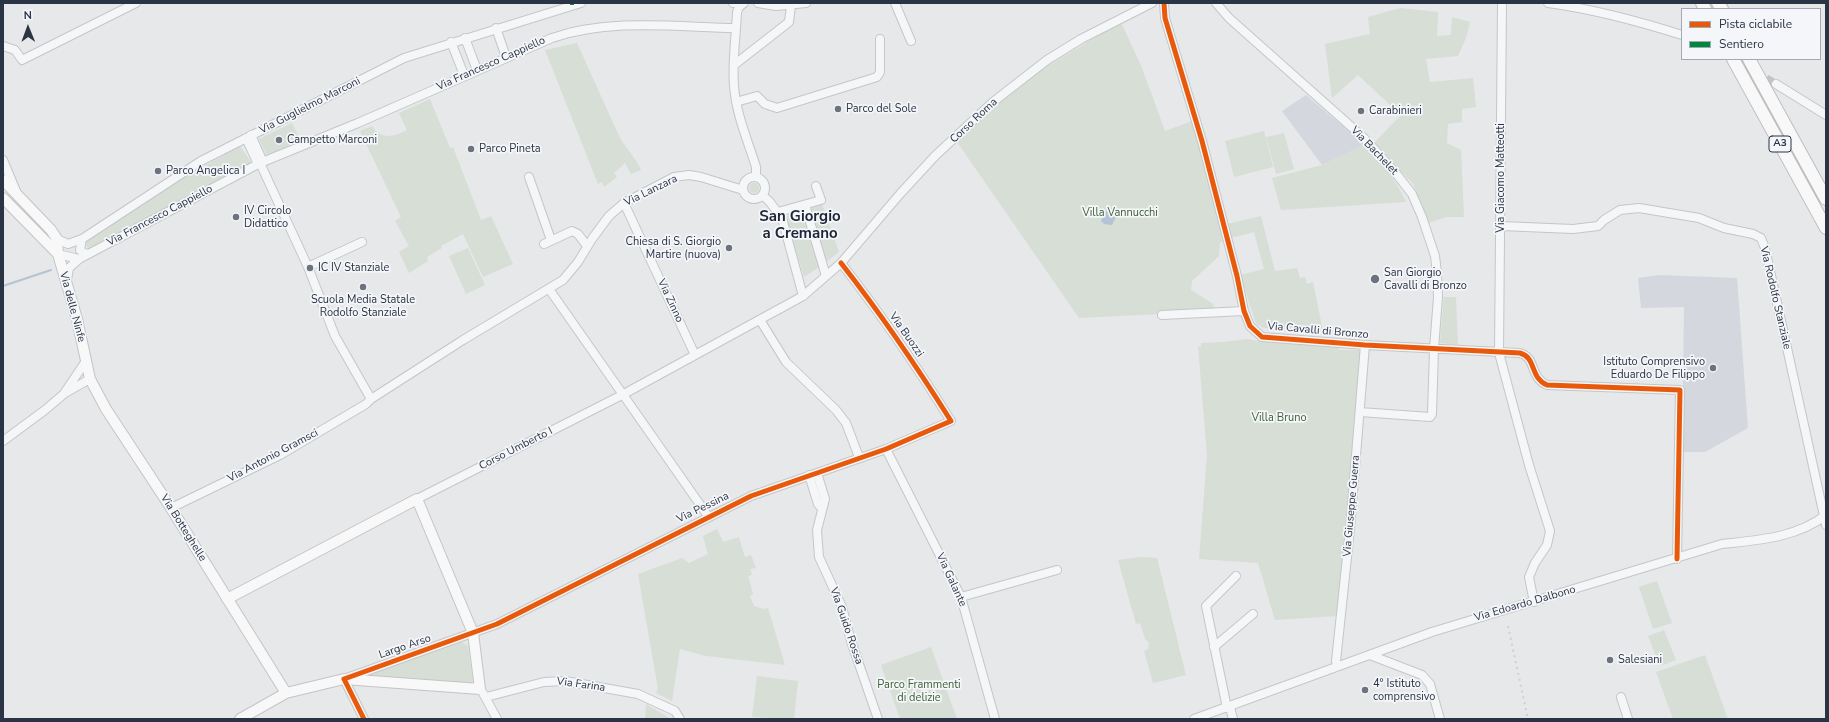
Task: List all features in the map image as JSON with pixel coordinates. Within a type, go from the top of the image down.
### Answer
[{"type":"highway","name":"A3","points":[[1734,60],[1826,228]]},
{"type":"highway","name":"A3","points":[[1750,60],[1826,199]]},
{"type":"main road","points":[[3,180],[51,230],[57,240]]},
{"type":"main road","points":[[3,198],[58,254]]},
{"type":"main road","name":"Via delle Ninfe","points":[[57,240],[58,254],[77,319],[86,361]]},
{"type":"main road","name":"Via Botteghelle","points":[[86,361],[90,379],[106,409],[171,508],[286,693]]},
{"type":"main road","points":[[240,719],[286,693],[344,679],[483,693],[473,633],[417,499]]},
{"type":"main road","name":"Corso Umberto I","points":[[227,599],[417,499]]},
{"type":"street","points":[[3,46],[15,50],[22,60],[136,3]]},
{"type":"street","points":[[744,3],[739,7],[737,12],[734,65],[736,102],[756,167],[756,177]]},
{"type":"street","points":[[758,3],[776,6],[806,3]]},
{"type":"street","points":[[894,3],[911,41]]},
{"type":"street","name":"Corso Roma","points":[[803,296],[841,263],[935,156],[993,102],[1047,60],[1081,39],[1152,3]]},
{"type":"street","name":"Via Cavalli di Bronzo","points":[[1164,3],[1165,18],[1202,141],[1233,261],[1244,311],[1250,326],[1262,337],[1526,355],[1529,358],[1538,380],[1547,385],[1680,390],[1677,559]]},
{"type":"street","name":"Via Bachelet","points":[[1216,3],[1229,18],[1364,138],[1395,172],[1412,194],[1422,217],[1435,256],[1438,297],[1434,349],[1432,414],[1430,417],[1360,412]]},
{"type":"street","name":"Via Giacomo Matteotti","points":[[1502,3],[1499,352],[1529,465],[1550,531],[1547,544],[1534,563],[1529,577],[1534,602]]},
{"type":"street","points":[[1548,3],[1573,5],[1651,25],[1681,35]]},
{"type":"street","name":"Via Guglielmo Marconi","points":[[57,240],[68,244],[82,239],[182,172],[404,58],[575,4]]},
{"type":"street","points":[[734,65],[789,22],[791,5]]},
{"type":"street","name":"Via Francesco Cappiello","points":[[79,259],[260,163],[358,123],[506,57],[572,31],[597,27],[643,26],[736,28]]},
{"type":"street","points":[[496,28],[506,57]]},
{"type":"street","points":[[465,38],[477,70]]},
{"type":"street","points":[[736,102],[757,96],[765,104],[777,108],[877,77],[880,72],[880,39]]},
{"type":"street","points":[[451,42],[464,75]]},
{"type":"street","points":[[1776,84],[1826,115]]},
{"type":"street","points":[[248,137],[308,267],[335,336],[371,398]]},
{"type":"street","points":[[3,160],[18,195]]},
{"type":"street","name":"Via Lanzara","points":[[549,289],[563,280],[578,262],[587,246],[609,216],[624,204],[674,177],[689,175],[701,177],[743,190]]},
{"type":"street","points":[[529,177],[547,242],[572,231],[578,234],[587,246]]},
{"type":"street","points":[[756,177],[760,179],[766,187],[763,196],[757,199],[751,199],[746,196],[743,186],[748,179],[756,177]]},
{"type":"street","points":[[778,212],[821,200],[816,186]]},
{"type":"street","points":[[763,196],[782,218],[803,296]]},
{"type":"street","name":"Via Zinno","points":[[624,204],[695,355]]},
{"type":"street","points":[[805,205],[826,276]]},
{"type":"street","name":"Via Rodolfo Stanziale","points":[[1501,226],[1573,229],[1598,226],[1604,220],[1620,210],[1639,208],[1699,218],[1724,228],[1753,234],[1761,238],[1765,248],[1825,519]]},
{"type":"street","points":[[82,239],[80,250],[88,254]]},
{"type":"street","points":[[308,267],[362,242]]},
{"type":"street","points":[[58,254],[79,259]]},
{"type":"street","points":[[66,283],[69,268],[79,259]]},
{"type":"street","name":"Via Buozzi","points":[[841,263],[868,297],[919,370],[951,421]]},
{"type":"street","points":[[549,289],[708,516]]},
{"type":"street","name":"Via Antonio Gramsci","points":[[171,508],[280,455],[366,404],[371,398],[463,340],[549,289]]},
{"type":"street","name":"Corso Umberto I","points":[[417,499],[622,395],[803,296]]},
{"type":"street","points":[[1162,315],[1244,311]]},
{"type":"street","points":[[760,320],[786,362],[836,410],[846,424],[859,457]]},
{"type":"street","name":"Via Giuseppe Guerra","points":[[1337,666],[1336,661],[1350,529],[1366,345]]},
{"type":"street","points":[[65,393],[86,361]]},
{"type":"street","points":[[3,441],[65,393],[90,379]]},
{"type":"street","name":"Via Pessina","points":[[473,633],[497,624],[708,516],[751,496],[859,457],[886,449],[951,421]]},
{"type":"street","name":"Via Galante","points":[[886,449],[961,597],[995,719]]},
{"type":"street","name":"Via Guido Rossa","points":[[813,474],[818,504],[822,509],[817,530],[819,556],[842,607],[851,641],[878,719]]},
{"type":"street","name":"Via Edoardo Dalbono","points":[[1194,719],[1229,708],[1337,666],[1432,632],[1501,610],[1534,602],[1722,544],[1765,540],[1808,528],[1825,519]]},
{"type":"street","points":[[961,597],[1057,570]]},
{"type":"street","points":[[1233,719],[1214,647],[1206,606],[1236,576]]},
{"type":"street","points":[[1214,647],[1253,614]]},
{"type":"street","name":"Largo Arso","points":[[344,679],[473,633]]},
{"type":"street","points":[[1370,655],[1422,675],[1430,684],[1440,719]]},
{"type":"street","points":[[344,679],[364,719]]},
{"type":"street","name":"Via Farina","points":[[483,693],[544,682],[565,682],[638,694],[675,711],[686,719]]},
{"type":"street","points":[[483,693],[497,719]]},
{"type":"street","points":[[1621,697],[1628,719]]},
{"type":"street","points":[[675,711],[680,719]]},
{"type":"shaded area","points":[[1306,95],[1365,145],[1322,165],[1282,111]]},
{"type":"shaded area","name":"Istituto Comprensivo Eduardo De Filippo","points":[[1660,275],[1737,278],[1748,428],[1705,452],[1682,452],[1684,307],[1641,308],[1638,278]]},
{"type":"green space","points":[[1400,8],[1438,12],[1437,36],[1451,35],[1452,17],[1470,22],[1466,38],[1458,56],[1426,59],[1430,82],[1473,78],[1476,107],[1462,109],[1462,122],[1448,124],[1447,143],[1461,150],[1464,217],[1446,217],[1429,223],[1413,184],[1374,143],[1401,115],[1358,75],[1332,98],[1325,44],[1370,34],[1368,17]]},
{"type":"green space","name":"Villa Vannucchi","points":[[1121,22],[1142,68],[1165,131],[1192,121],[1225,239],[1220,243],[1219,256],[1192,281],[1191,290],[1212,303],[1215,309],[1181,313],[1079,318],[957,142],[989,111],[1034,74]]},
{"type":"green space","points":[[577,43],[619,136],[636,160],[641,170],[631,174],[625,163],[614,173],[617,177],[604,187],[602,182],[598,184],[545,50]]},
{"type":"green space","points":[[430,99],[450,148],[453,147],[481,220],[491,216],[513,264],[483,277],[463,234],[441,246],[442,248],[427,257],[428,261],[409,273],[399,252],[409,246],[395,221],[401,217],[360,131],[372,126],[379,134],[392,136],[407,130],[399,113]]},
{"type":"green space","name":"Campetto Marconi","points":[[292,123],[300,140],[267,156],[259,139]]},
{"type":"green space","points":[[1264,131],[1273,167],[1234,177],[1225,141]]},
{"type":"green space","points":[[1284,133],[1294,169],[1276,174],[1266,137]]},
{"type":"green space","points":[[1365,145],[1388,172],[1406,202],[1281,210],[1272,178],[1322,165]]},
{"type":"green space","points":[[240,146],[252,164],[233,172],[90,251],[84,241],[173,184]]},
{"type":"green space","points":[[754,183],[759,188],[754,193],[749,188]]},
{"type":"green space","points":[[822,204],[839,252],[826,262],[810,208]]},
{"type":"green space","points":[[800,211],[803,212],[819,267],[804,277],[785,216]]},
{"type":"green space","points":[[1261,216],[1275,271],[1297,268],[1300,278],[1305,277],[1307,284],[1313,282],[1323,331],[1264,328],[1256,324],[1240,275],[1264,269],[1254,232],[1231,238],[1227,224]]},
{"type":"green space","points":[[468,248],[485,285],[466,294],[449,256]]},
{"type":"green space","points":[[1444,297],[1456,297],[1458,345],[1440,343]]},
{"type":"green space","name":"Villa Bruno","points":[[1248,339],[1258,341],[1339,345],[1339,350],[1361,350],[1337,616],[1275,620],[1258,563],[1199,559],[1207,455],[1198,346],[1201,347],[1201,343]]},
{"type":"green space","points":[[717,529],[723,542],[739,537],[745,557],[751,555],[756,568],[750,569],[752,575],[748,576],[753,594],[750,596],[754,606],[763,609],[768,608],[785,665],[706,656],[680,649],[672,701],[656,693],[658,689],[638,574],[682,558],[689,563],[708,554],[703,536]]},
{"type":"green space","points":[[1140,557],[1157,558],[1186,675],[1153,683],[1144,651],[1148,649],[1149,643],[1145,639],[1140,623],[1136,624],[1118,560]]},
{"type":"green space","points":[[1657,581],[1672,623],[1653,629],[1639,587]]},
{"type":"green space","points":[[1664,630],[1676,660],[1660,666],[1648,636]]},
{"type":"green space","points":[[461,642],[468,646],[473,681],[471,683],[366,676],[366,671]]},
{"type":"green space","name":"Parco Frammenti di delizie","points":[[931,647],[957,719],[900,719],[881,665]]},
{"type":"green space","points":[[1705,655],[1728,719],[1673,719],[1656,672]]},
{"type":"green space","points":[[757,676],[798,681],[794,719],[752,717]]},
{"type":"green space","points":[[646,704],[671,719],[645,719]]},
{"type":"water","points":[[1110,208],[1113,208],[1117,215],[1112,225],[1104,224],[1101,221],[1105,212]]},
{"type":"waterway","points":[[3,286],[51,270]]},
{"type":"tunnel","points":[[1735,61],[1776,84]]},
{"type":"railway","points":[[1508,626],[1528,719]]},
{"type":"cycle path","points":[[1164,3],[1165,18],[1202,141],[1237,276],[1244,311],[1250,326],[1262,337],[1365,345],[1520,353],[1529,359],[1541,382],[1547,385],[1680,390],[1677,559]]},
{"type":"cycle path","points":[[364,719],[344,679],[497,624],[751,496],[886,449],[951,421],[898,341],[841,263]]},
{"type":"place","name":"Parco del Sole","points":[[838,109]]},
{"type":"place","name":"Carabinieri","points":[[1361,111]]},
{"type":"place","name":"Campetto Marconi","points":[[279,140]]},
{"type":"place","name":"Parco Pineta","points":[[471,149]]},
{"type":"place","name":"Parco Angelica I","points":[[158,171]]},
{"type":"place","name":"IV Circolo Didattico","points":[[236,217]]},
{"type":"place","name":"Chiesa di S. Giorgio Martire (nuova)","points":[[729,248]]},
{"type":"place","name":"IC IV Stanziale","points":[[310,268]]},
{"type":"place","name":"San Giorgio Cavalli di Bronzo","points":[[1375,279]]},
{"type":"place","name":"Scuola Media Statale Rodolfo Stanziale","points":[[363,287]]},
{"type":"place","name":"Istituto Comprensivo Eduardo De Filippo","points":[[1713,368]]},
{"type":"place","name":"Salesiani","points":[[1610,660]]},
{"type":"place","name":"4° Istituto comprensivo","points":[[1365,690]]},
{"type":"district","name":"San Giorgio a Cremano","points":[[800,226]]}]
